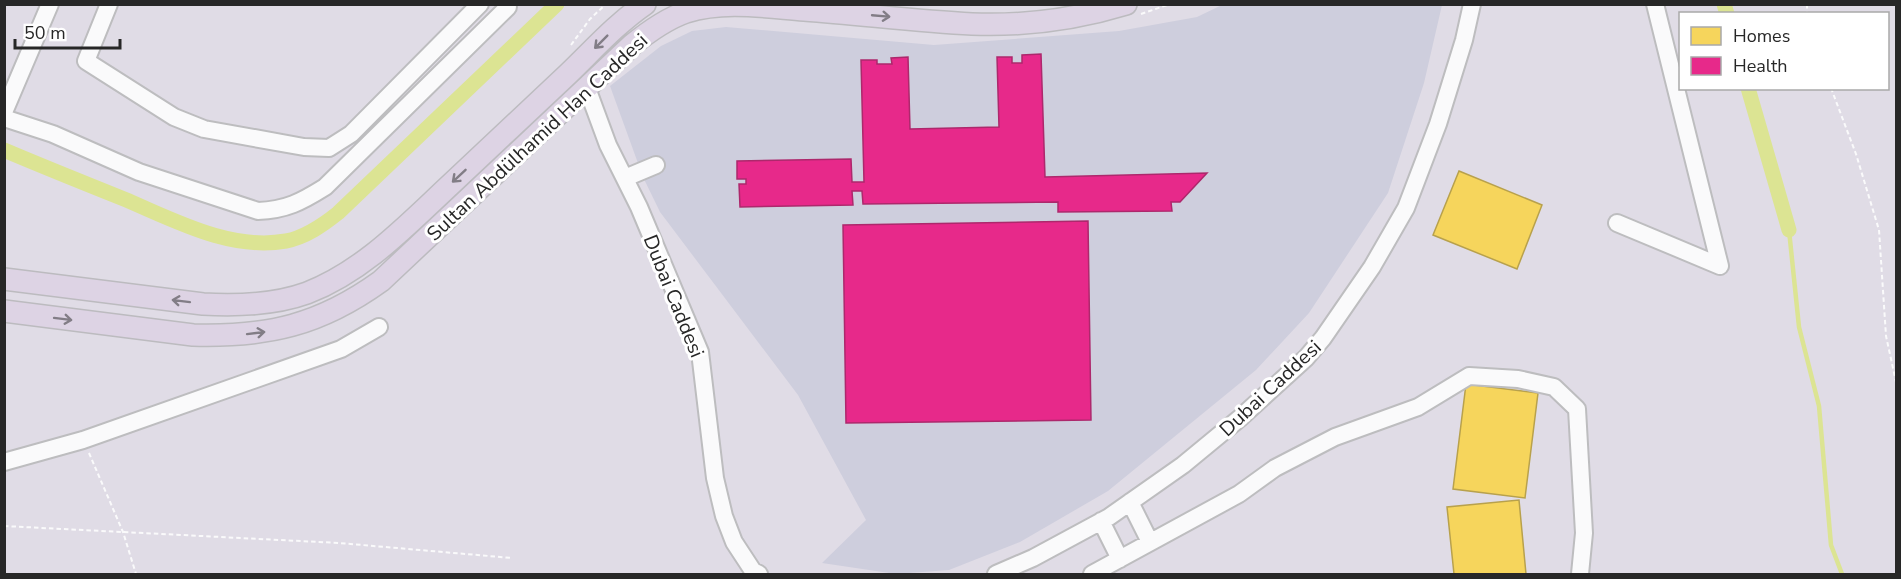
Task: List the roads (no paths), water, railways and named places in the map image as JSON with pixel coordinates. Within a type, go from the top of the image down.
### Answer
[{"type":"main road","name":"Sultan Abdülhamid Han Caddesi","points":[[4,279],[203,304],[232,305],[280,300],[306,293],[352,269],[394,237],[612,31],[645,4]]},
{"type":"main road","name":"Sultan Abdülhamid Han Caddesi","points":[[4,311],[193,335],[238,336],[301,324],[342,306],[381,281],[650,31],[677,16],[703,8],[761,6],[992,24],[1042,21],[1095,12],[1129,11]]},
{"type":"street","points":[[4,112],[50,4]]},
{"type":"street","points":[[109,4],[86,61],[174,117],[204,129],[304,147],[328,148],[351,134],[480,4]]},
{"type":"street","name":"Dubai Caddesi","points":[[996,574],[1033,558],[1101,521],[1183,465],[1240,418],[1306,358],[1323,339],[1372,267],[1406,208],[1438,124],[1464,40],[1472,4]]},
{"type":"street","points":[[1617,223],[1720,266],[1655,4]]},
{"type":"street","points":[[4,118],[53,134],[139,172],[258,211],[277,210],[299,203],[325,187],[508,7]]},
{"type":"street","name":"Dubai Caddesi","points":[[587,88],[608,145],[639,207],[700,352],[715,478],[724,516],[734,543],[753,571],[759,574]]},
{"type":"street","points":[[625,178],[657,165]]},
{"type":"street","points":[[4,462],[83,440],[341,350],[379,327]]},
{"type":"street","points":[[1092,574],[1239,494],[1285,462],[1335,437],[1418,407],[1469,376],[1518,379],[1554,387],[1577,409],[1584,533],[1580,574]]},
{"type":"street","points":[[1130,502],[1150,542]]},
{"type":"street","points":[[1101,521],[1120,559]]},
{"type":"waterway","points":[[4,150],[203,232],[244,242],[286,241],[314,230],[338,213],[557,4]]},
{"type":"waterway","points":[[1724,4],[1726,12]]},
{"type":"waterway","points":[[1749,90],[1789,230]]},
{"type":"waterway","points":[[1789,230],[1799,327],[1819,406],[1831,545],[1842,574]]}]
